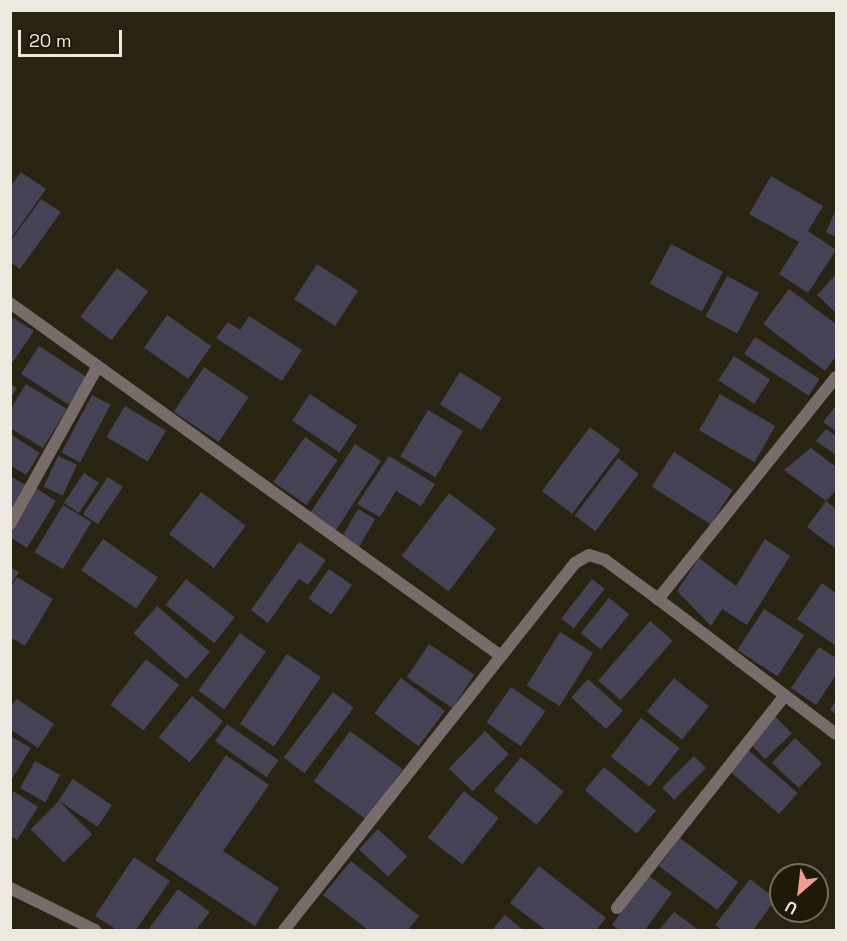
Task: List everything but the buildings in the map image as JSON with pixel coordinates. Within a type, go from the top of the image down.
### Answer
[{"type":"street","points":[[10,303],[97,368],[501,656]]},
{"type":"street","points":[[10,524],[97,368]]},
{"type":"street","points":[[658,599],[837,376]]},
{"type":"street","points":[[284,930],[575,563],[589,555],[605,560],[837,734]]},
{"type":"street","points":[[618,908],[785,694]]},
{"type":"street","points":[[10,888],[95,930]]}]
